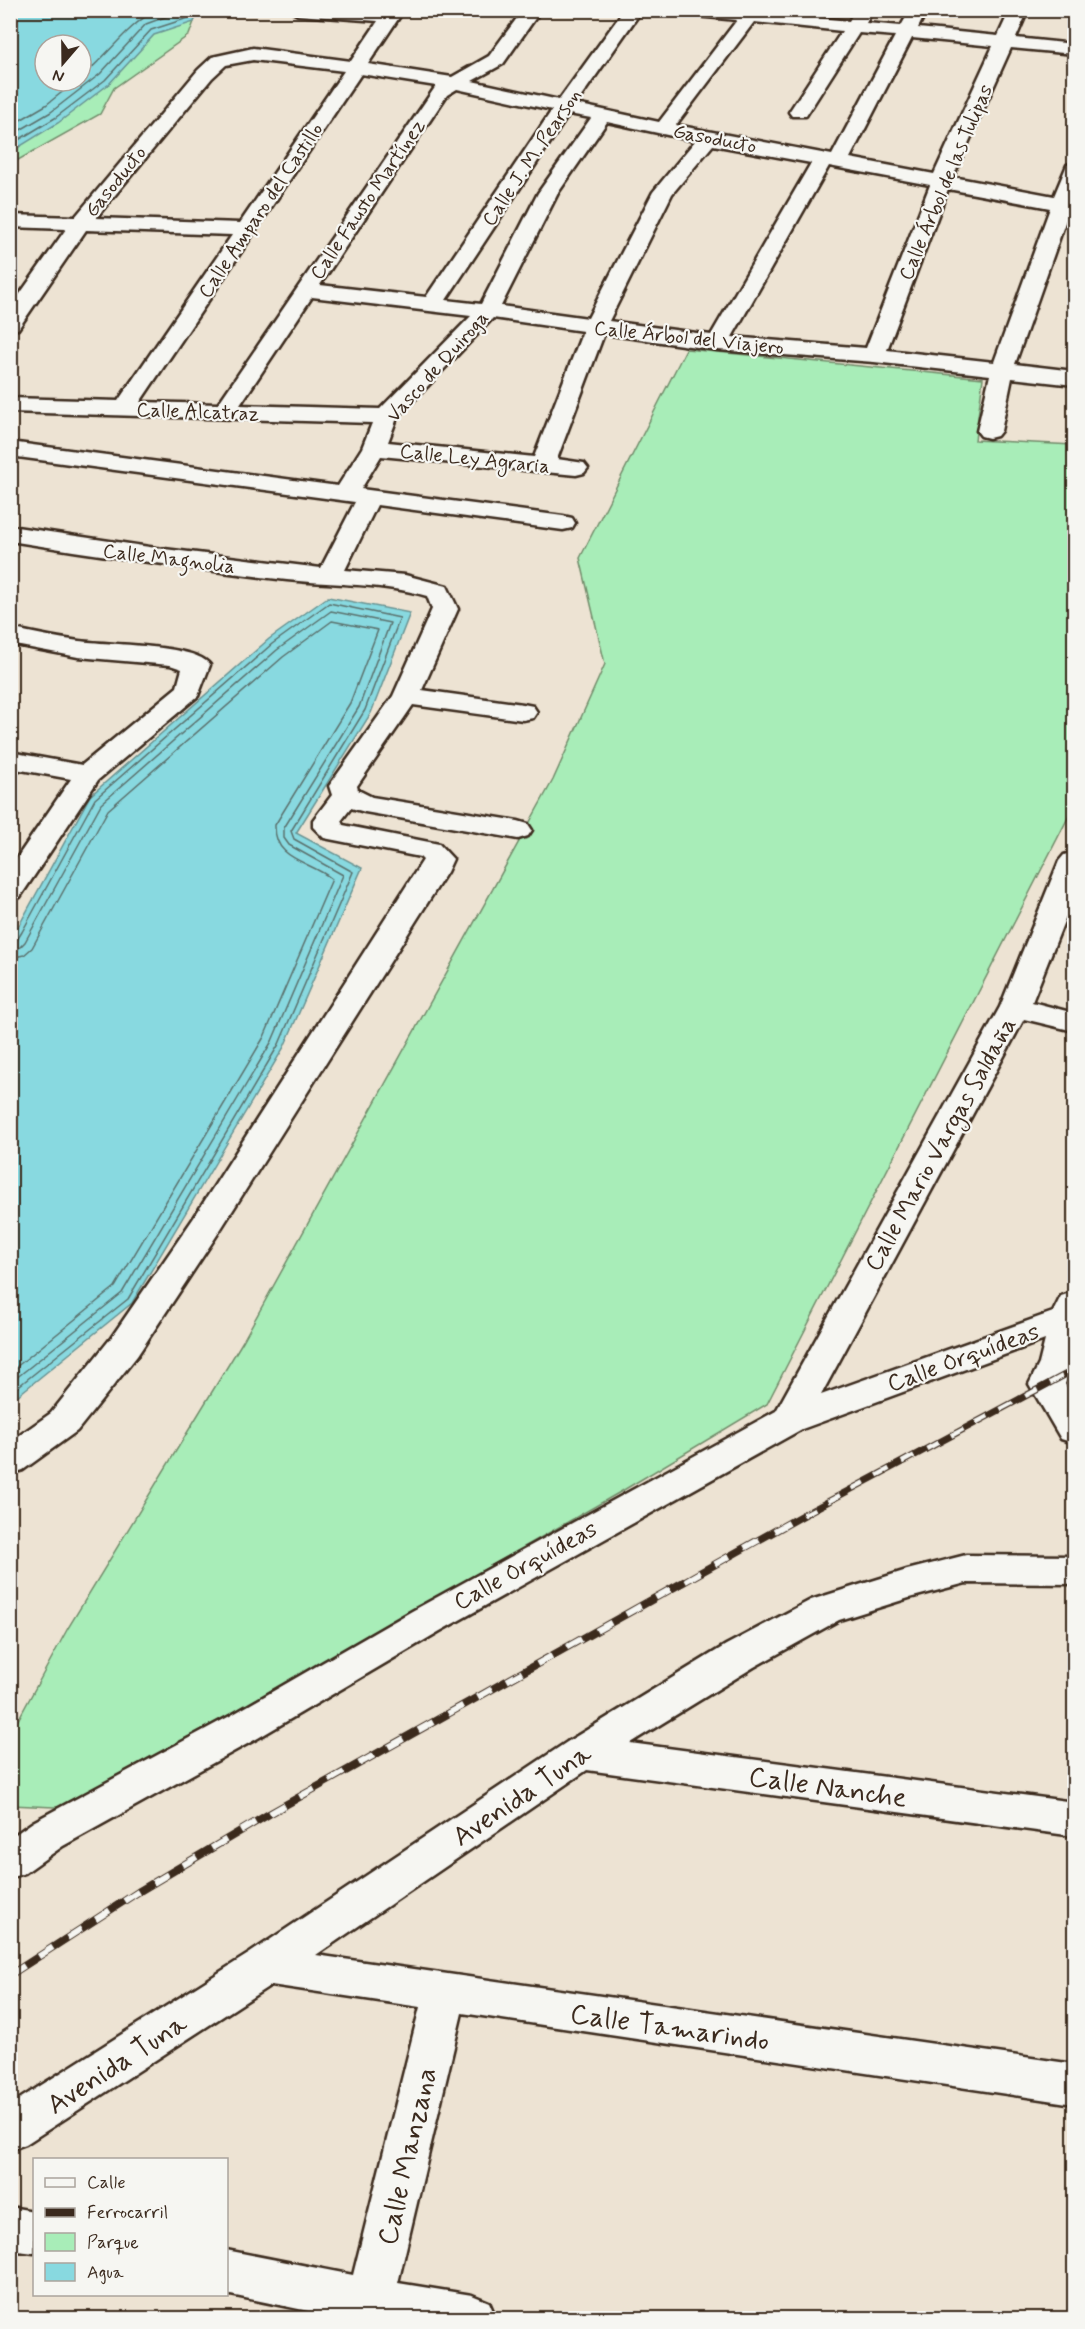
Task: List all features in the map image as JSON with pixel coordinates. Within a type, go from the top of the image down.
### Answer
[{"type":"street","points":[[298,10],[394,14]]},
{"type":"street","name":"Calle Fausto Martínez","points":[[224,412],[440,91],[496,60],[532,10]]},
{"type":"street","name":"Calle J. M. Pearson","points":[[432,305],[564,107],[633,10]]},
{"type":"street","points":[[687,10],[859,19],[906,32],[1074,49]]},
{"type":"street","points":[[718,344],[832,159],[918,10]]},
{"type":"street","name":"Calle Árbol de las Tulipas","points":[[874,355],[942,179],[1019,10]]},
{"type":"street","points":[[664,128],[753,13]]},
{"type":"street","name":"Calle Amparo del Castillo","points":[[124,409],[394,14]]},
{"type":"street","points":[[799,112],[859,19]]},
{"type":"street","name":"Gasoducto","points":[[10,324],[80,224],[192,88],[219,61],[236,56],[282,56],[454,83],[708,138],[942,179],[1069,205]]},
{"type":"street","name":"Vasco de Quiroga","points":[[329,577],[386,416],[488,311],[548,193],[602,116]]},
{"type":"street","points":[[543,465],[595,327],[663,192],[708,138]]},
{"type":"street","points":[[989,431],[1002,370],[1069,205],[1074,169]]},
{"type":"street","points":[[10,220],[247,229]]},
{"type":"street","name":"Calle Árbol del Viajero","points":[[305,290],[488,311],[718,344],[874,355],[1074,378]]},
{"type":"street","name":"Calle Alcatraz","points":[[10,405],[386,416]]},
{"type":"street","points":[[10,439],[41,406]]},
{"type":"street","name":"Calle Ley Agraria","points":[[374,448],[576,468]]},
{"type":"street","points":[[10,449],[563,523]]},
{"type":"street","name":"Calle Magnolia","points":[[10,534],[128,554],[329,577],[413,582],[438,591],[445,609],[406,696],[343,786],[346,795]]},
{"type":"street","points":[[10,636],[78,649],[173,657],[197,665],[189,690],[88,774],[11,889]]},
{"type":"street","points":[[406,696],[523,712]]},
{"type":"street","points":[[10,760],[88,774]]},
{"type":"street","points":[[10,1461],[64,1422],[124,1347],[205,1227],[432,872],[438,860],[429,850],[334,832],[327,827],[327,820],[346,795],[365,804],[518,830]]},
{"type":"street","name":"Calle Mario Vargas Saldaña","points":[[789,1420],[1015,1007],[1074,861]]},
{"type":"street","points":[[1015,1007],[1074,1022]]},
{"type":"street","points":[[1071,1311],[1066,1363],[1047,1384],[1074,1430]]},
{"type":"street","name":"Calle Orquídeas","points":[[10,1861],[29,1833],[244,1727],[436,1615],[789,1420],[1071,1311]]},
{"type":"street","name":"Avenida Tuna","points":[[10,2130],[265,1966],[581,1753],[740,1656],[825,1610],[907,1584],[966,1569],[1074,1570]]},
{"type":"street","name":"Calle Nanche","points":[[581,1753],[1074,1819]]},
{"type":"street","name":"Calle Tamarindo","points":[[265,1966],[1074,2084]]},
{"type":"street","name":"Calle Manzana","points":[[369,2310],[445,1993]]},
{"type":"street","points":[[10,2228],[33,2232]]},
{"type":"street","points":[[228,2273],[369,2310],[472,2319]]},
{"type":"green space","points":[[16,10],[198,11],[189,35],[114,88],[100,114],[11,164],[10,15]]},
{"type":"green space","points":[[686,349],[983,378],[975,440],[1074,445],[1074,806],[767,1404],[622,1491],[282,1685],[76,1808],[11,1805],[11,1733],[68,1628],[243,1341],[553,780],[605,664],[580,558]]},
{"type":"water","points":[[11,10],[198,10],[194,22],[154,35],[109,84],[58,123],[11,152]]},
{"type":"water","points":[[328,597],[410,613],[371,713],[296,833],[362,868],[284,1047],[132,1303],[11,1401],[11,940],[90,796],[269,639]]},
{"type":"railway","points":[[803,1515],[1074,1370]]},
{"type":"railway","points":[[10,1975],[138,1892],[269,1814],[805,1514]]}]
